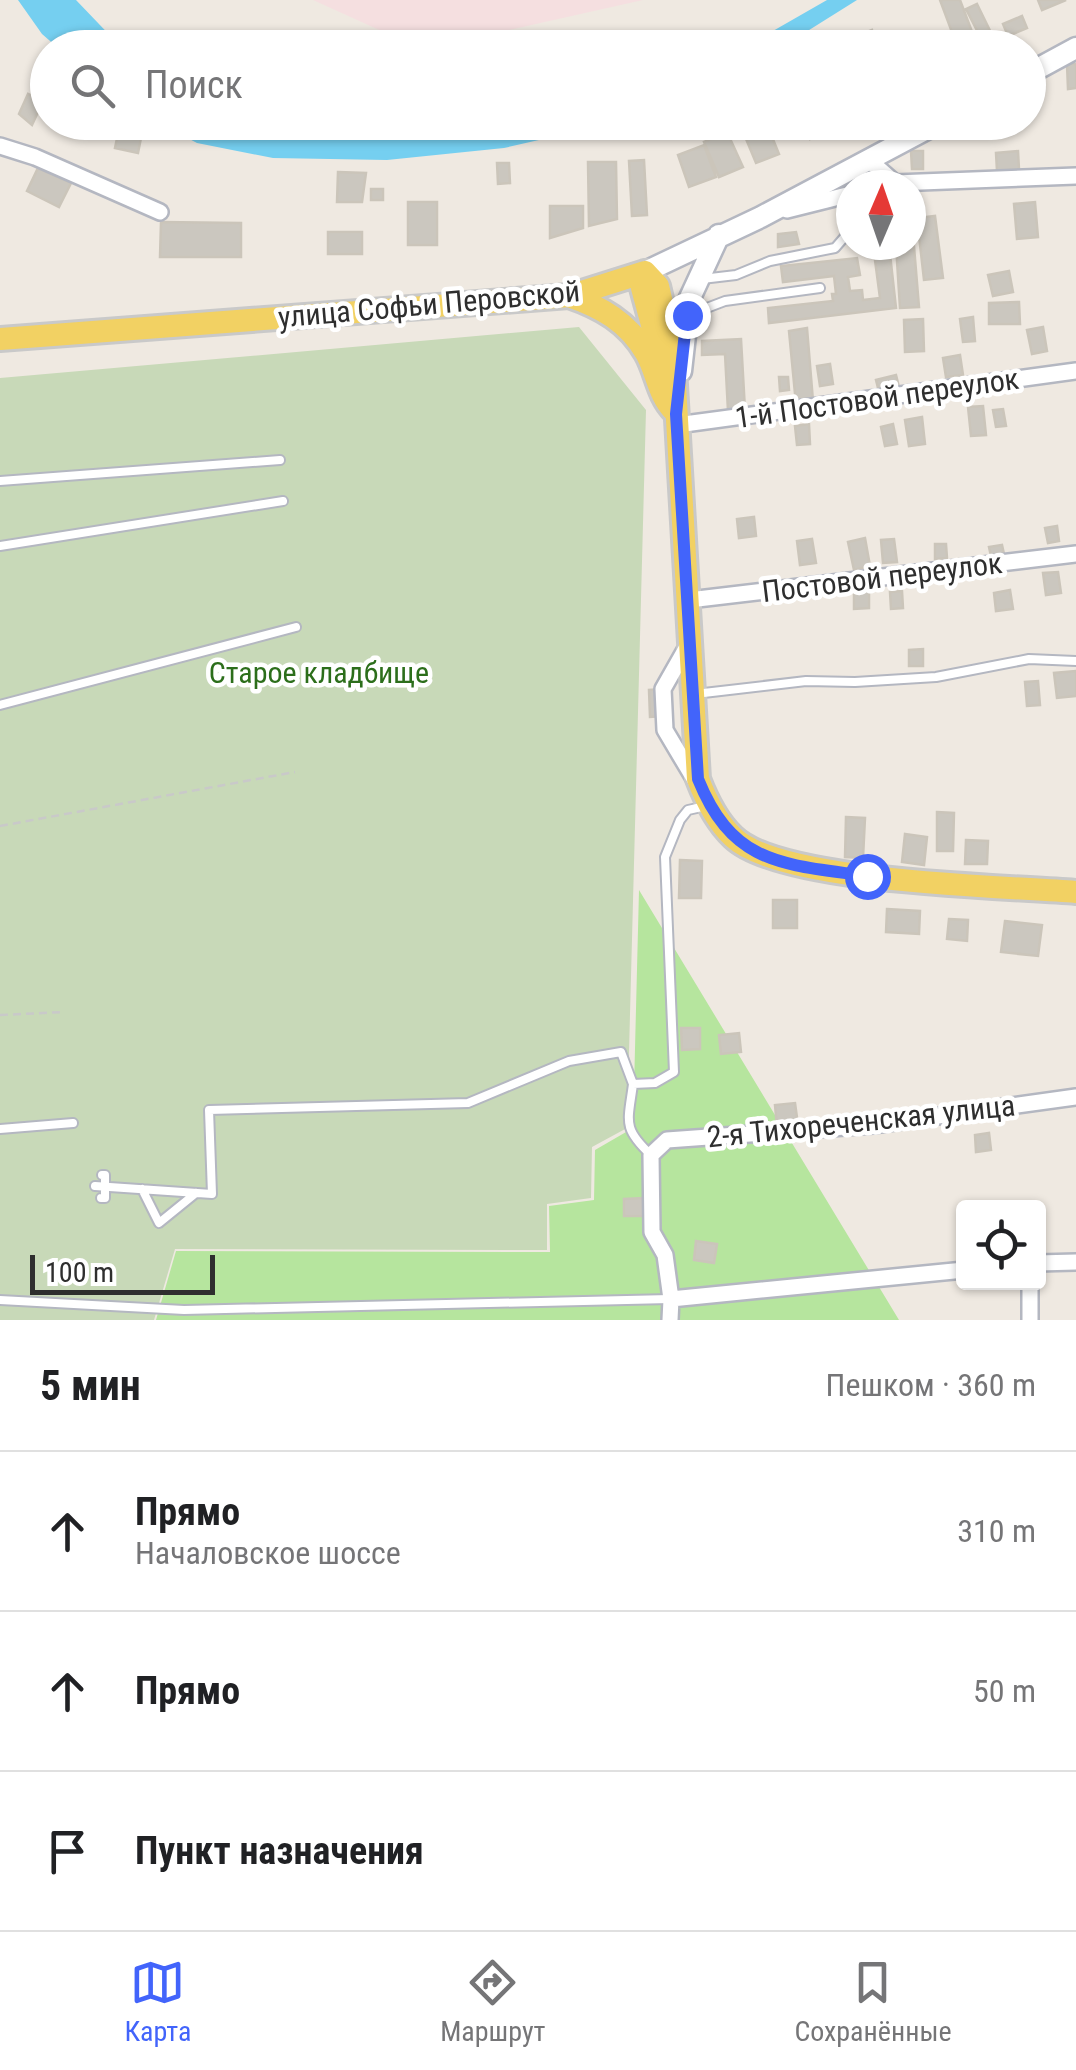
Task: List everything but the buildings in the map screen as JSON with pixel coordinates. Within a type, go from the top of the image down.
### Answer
[{"type":"main road","points":[[1046,64],[1076,48]]},
{"type":"main road","name":"улица Софьи Перовской","points":[[0,338],[569,296],[645,272],[908,140]]},
{"type":"main road","points":[[677,419],[687,315],[697,280],[719,235]]},
{"type":"main road","points":[[645,272],[658,286],[673,351],[689,600],[690,695],[698,779],[706,800],[734,840],[788,864],[867,876],[1076,892]]},
{"type":"main road","points":[[569,296],[599,306],[620,320],[646,352],[664,402],[677,419]]},
{"type":"street","points":[[0,146],[160,212]]},
{"type":"street","points":[[870,161],[878,170]]},
{"type":"street","points":[[926,182],[1076,176]]},
{"type":"street","points":[[762,216],[836,197]]},
{"type":"street","name":"1-й Постовой переулок","points":[[677,419],[1076,371]]},
{"type":"street","name":"Постовой переулок","points":[[689,600],[1076,554]]},
{"type":"street","points":[[690,642],[663,690],[665,730],[706,800]]},
{"type":"street","name":"2-я Тихореченская улица","points":[[651,1155],[667,1140],[872,1126],[1076,1096]]},
{"type":"street","points":[[651,1155],[652,1232],[665,1254],[670,1320]]},
{"type":"street","points":[[1046,1263],[1076,1262]]},
{"type":"street","points":[[671,1299],[956,1271]]},
{"type":"street","points":[[1030,1290],[1030,1320]]},
{"type":"lane","points":[[697,280],[736,275],[836,246]]},
{"type":"lane","points":[[687,315],[725,301],[820,288]]},
{"type":"lane","points":[[0,481],[280,460]]},
{"type":"lane","points":[[0,546],[283,501]]},
{"type":"lane","points":[[0,705],[296,627]]},
{"type":"lane","points":[[690,695],[806,681],[936,676],[1029,659],[1076,661]]},
{"type":"lane","points":[[633,1084],[655,1084],[674,1072],[664,858],[680,820],[688,810],[706,800]]},
{"type":"lane","points":[[94,1186],[212,1194],[209,1110],[468,1103],[569,1060],[621,1052],[633,1084],[629,1118],[632,1137],[651,1155]]},
{"type":"lane","points":[[0,1128],[73,1123]]},
{"type":"lane","points":[[101,1198],[106,1175],[102,1175]]},
{"type":"lane","points":[[142,1189],[158,1223],[196,1193]]},
{"type":"lane","points":[[0,1300],[184,1310],[671,1299]]},
{"type":"path","points":[[0,826],[295,772]]},
{"type":"path","points":[[0,1016],[64,1012]]},
{"type":"shaded area","points":[[313,0],[643,0],[510,30],[379,30]]},
{"type":"green space","name":"Старое кладбище","points":[[579,327],[646,410],[627,1128],[592,1147],[591,1198],[547,1204],[547,1250],[175,1249],[154,1320],[0,1320],[0,378]]},
{"type":"green space","points":[[639,890],[899,1320],[156,1320],[176,1251],[550,1252],[549,1206],[594,1200],[595,1150],[633,1128]]},
{"type":"water","points":[[18,0],[76,0],[105,30],[39,30]]},
{"type":"water","points":[[827,0],[857,0],[809,30],[775,30]]},
{"type":"water","points":[[191,140],[539,140],[504,148],[387,160],[273,158]]},
{"type":"route","points":[[687,315],[676,414],[698,779],[708,805],[734,840],[788,864],[867,876]]}]
